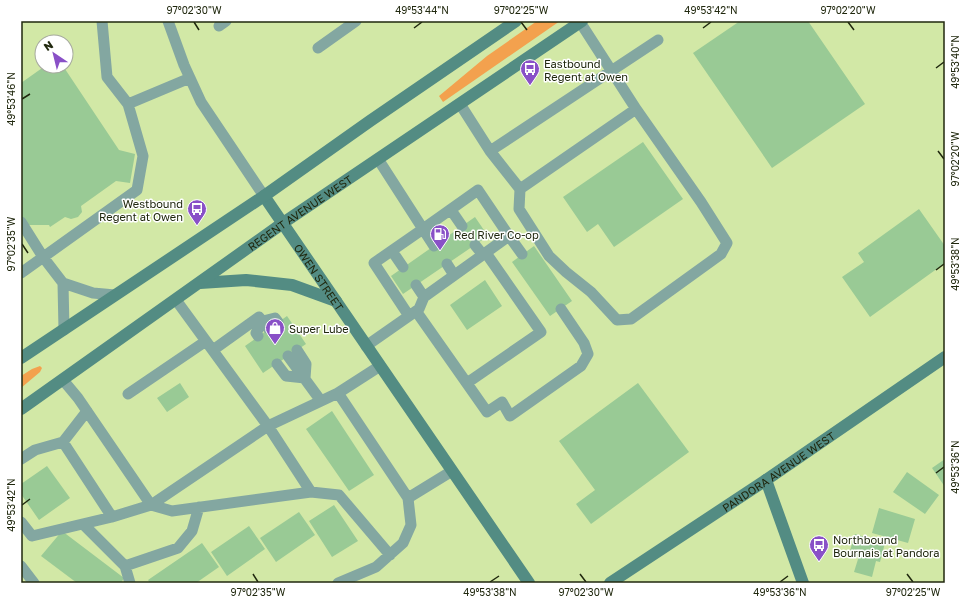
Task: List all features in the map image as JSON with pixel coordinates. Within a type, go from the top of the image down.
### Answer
[{"type":"main road","points":[[21,358],[264,196],[516,21]]},
{"type":"main road","name":"REGENT AVENUE WEST","points":[[21,409],[283,223],[581,22]]},
{"type":"main road","name":"OWEN STREET","points":[[264,196],[529,583]]},
{"type":"main road","points":[[199,283],[246,280],[292,285],[336,301]]},
{"type":"main road","name":"PANDORA AVENUE WEST","points":[[610,583],[766,480],[945,357]]},
{"type":"main road","points":[[766,480],[803,583]]},
{"type":"lane","points":[[21,273],[137,190],[143,156],[128,104],[107,77],[102,21]]},
{"type":"lane","name":"OWEN STREET","points":[[168,21],[184,65],[201,102],[264,196]]},
{"type":"lane","points":[[318,48],[356,21]]},
{"type":"lane","points":[[460,104],[490,151],[520,189],[519,209],[549,256],[591,292],[617,320],[632,319],[721,254],[727,243],[701,202],[636,109],[581,22]]},
{"type":"lane","points":[[490,151],[658,40]]},
{"type":"lane","points":[[128,104],[190,78]]},
{"type":"lane","points":[[520,189],[636,109]]},
{"type":"lane","points":[[378,159],[434,246]]},
{"type":"lane","points":[[522,254],[478,190],[374,263],[467,383],[487,412],[502,402],[510,416],[581,366],[588,354],[584,343],[560,309]]},
{"type":"lane","points":[[450,210],[462,226]]},
{"type":"lane","points":[[21,222],[43,257],[63,283],[93,293],[115,295]]},
{"type":"lane","points":[[366,346],[419,309],[424,297],[509,236]]},
{"type":"lane","points":[[467,383],[541,332],[484,254],[475,245]]},
{"type":"lane","points":[[392,251],[403,267]]},
{"type":"lane","points":[[447,264],[454,275]]},
{"type":"lane","points":[[63,283],[64,330]]},
{"type":"lane","points":[[416,286],[424,297]]},
{"type":"lane","points":[[176,300],[268,426],[311,492]]},
{"type":"lane","points":[[128,394],[260,316],[266,325]]},
{"type":"lane","points":[[258,336],[256,333],[276,318],[278,322]]},
{"type":"lane","points":[[293,353],[305,378],[321,401]]},
{"type":"lane","points":[[277,364],[286,376],[305,378]]},
{"type":"lane","points":[[21,522],[32,536],[112,517],[151,505],[268,426],[338,393],[380,366]]},
{"type":"lane","points":[[63,380],[87,411],[151,505],[172,511],[311,492],[339,495],[390,555]]},
{"type":"lane","points":[[338,393],[408,498],[411,525],[403,543],[376,567],[338,583]]},
{"type":"lane","points":[[21,459],[35,450],[63,442],[87,411]]},
{"type":"lane","points":[[63,442],[112,517]]},
{"type":"lane","points":[[408,498],[452,470]]},
{"type":"lane","points":[[125,566],[178,548],[192,531],[199,507]]},
{"type":"lane","points":[[83,524],[125,566],[130,583]]},
{"type":"lane","points":[[21,566],[34,583]]},
{"type":"shaded area","points":[[537,21],[560,21],[443,102],[439,96],[487,56]]},
{"type":"shaded area","points":[[40,366],[42,368],[40,372],[21,388],[21,376]]},
{"type":"building","points":[[740,21],[808,21],[865,104],[772,168],[693,53]]},
{"type":"building","points":[[34,74],[68,74],[119,150],[135,154],[130,183],[116,181],[81,206],[82,212],[78,217],[71,219],[65,217],[50,227],[49,225],[21,225],[21,83]]},
{"type":"building","points":[[643,142],[683,199],[614,247],[598,224],[587,232],[563,197]]},
{"type":"building","points":[[919,209],[945,246],[945,263],[870,317],[842,277],[864,262],[858,253]]},
{"type":"building","points":[[475,217],[488,236],[403,294],[391,276]]},
{"type":"building","points":[[534,246],[572,301],[550,316],[512,262]]},
{"type":"building","points":[[485,280],[502,306],[467,330],[450,305]]},
{"type":"building","name":"Super Lube","points":[[287,316],[306,344],[263,373],[245,346]]},
{"type":"building","points":[[180,383],[189,397],[167,412],[157,398]]},
{"type":"building","points":[[638,383],[689,452],[591,524],[576,504],[595,490],[559,441]]},
{"type":"building","points":[[332,411],[374,475],[349,491],[306,429]]},
{"type":"building","points":[[945,459],[945,487],[932,468]]},
{"type":"building","points":[[47,466],[70,498],[39,520],[21,494],[21,484]]},
{"type":"building","points":[[907,472],[939,495],[925,514],[893,492]]},
{"type":"building","points":[[334,505],[358,541],[332,557],[309,521]]},
{"type":"building","points":[[879,508],[915,519],[908,543],[872,533]]},
{"type":"building","points":[[299,512],[315,535],[276,562],[260,538]]},
{"type":"building","points":[[249,526],[265,549],[227,576],[211,552]]},
{"type":"building","points":[[62,531],[124,578],[121,583],[77,583],[41,556]]},
{"type":"building","points":[[855,534],[885,543],[880,562],[876,561],[872,577],[854,572],[859,556],[849,554]]},
{"type":"building","points":[[202,543],[219,567],[196,583],[150,583],[148,580]]},
{"type":"place","name":"Eastbound Regent at Owen","points":[[530,86]]},
{"type":"place","name":"Westbound Regent at Owen","points":[[197,226]]},
{"type":"place","name":"Red River Co-op","points":[[440,251]]},
{"type":"place","name":"Super Lube","points":[[275,345]]},
{"type":"place","name":"Northbound Bournais at Pandora","points":[[819,562]]}]
